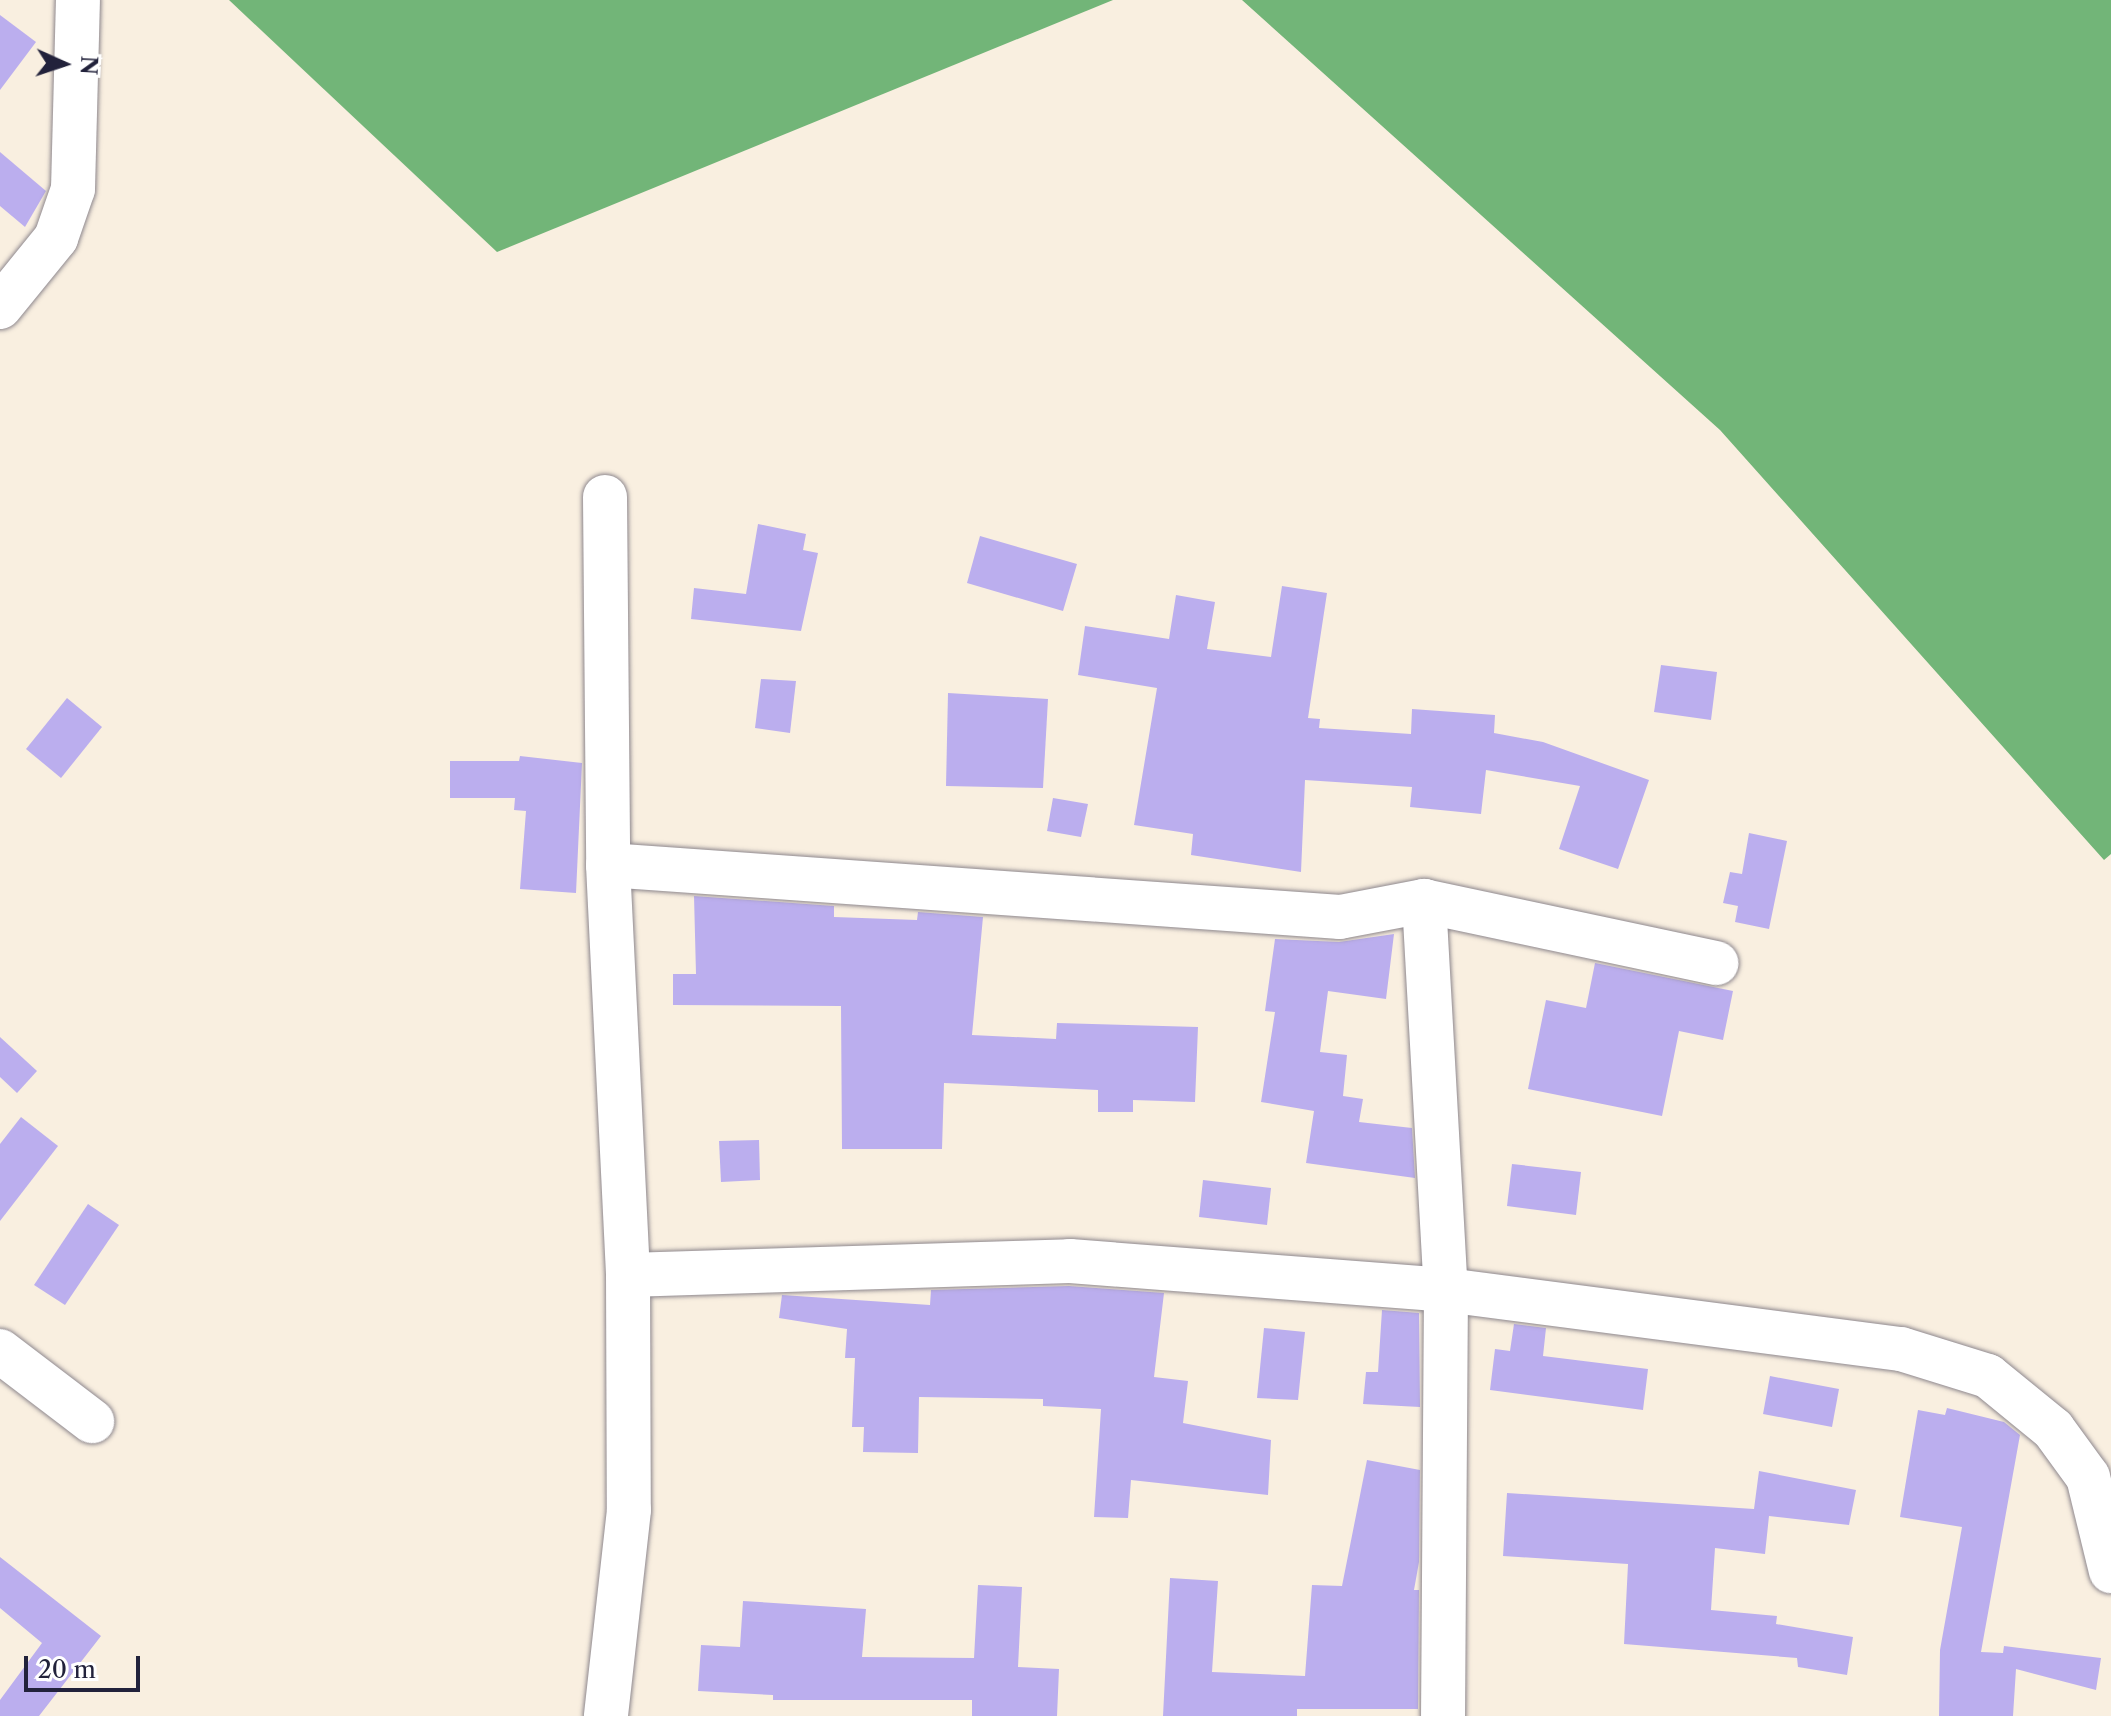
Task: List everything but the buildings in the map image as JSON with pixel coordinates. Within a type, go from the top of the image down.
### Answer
[{"type":"street","points":[[1,304],[56,238],[73,189],[78,0]]},
{"type":"street","points":[[605,497],[608,865],[628,1275],[629,1510],[606,1716]]},
{"type":"street","points":[[608,865],[1340,917],[1424,901],[1716,963]]},
{"type":"street","points":[[1424,901],[1446,1290],[1443,1716]]},
{"type":"street","points":[[628,1275],[1070,1261],[1446,1290],[1901,1349],[1988,1376],[2053,1429],[2088,1477],[2111,1571]]},
{"type":"street","points":[[0,1351],[92,1421]]},
{"type":"green space","points":[[229,0],[1113,0],[497,252]]},
{"type":"green space","points":[[1242,0],[2111,0],[2111,854],[2104,860],[1720,430]]}]
